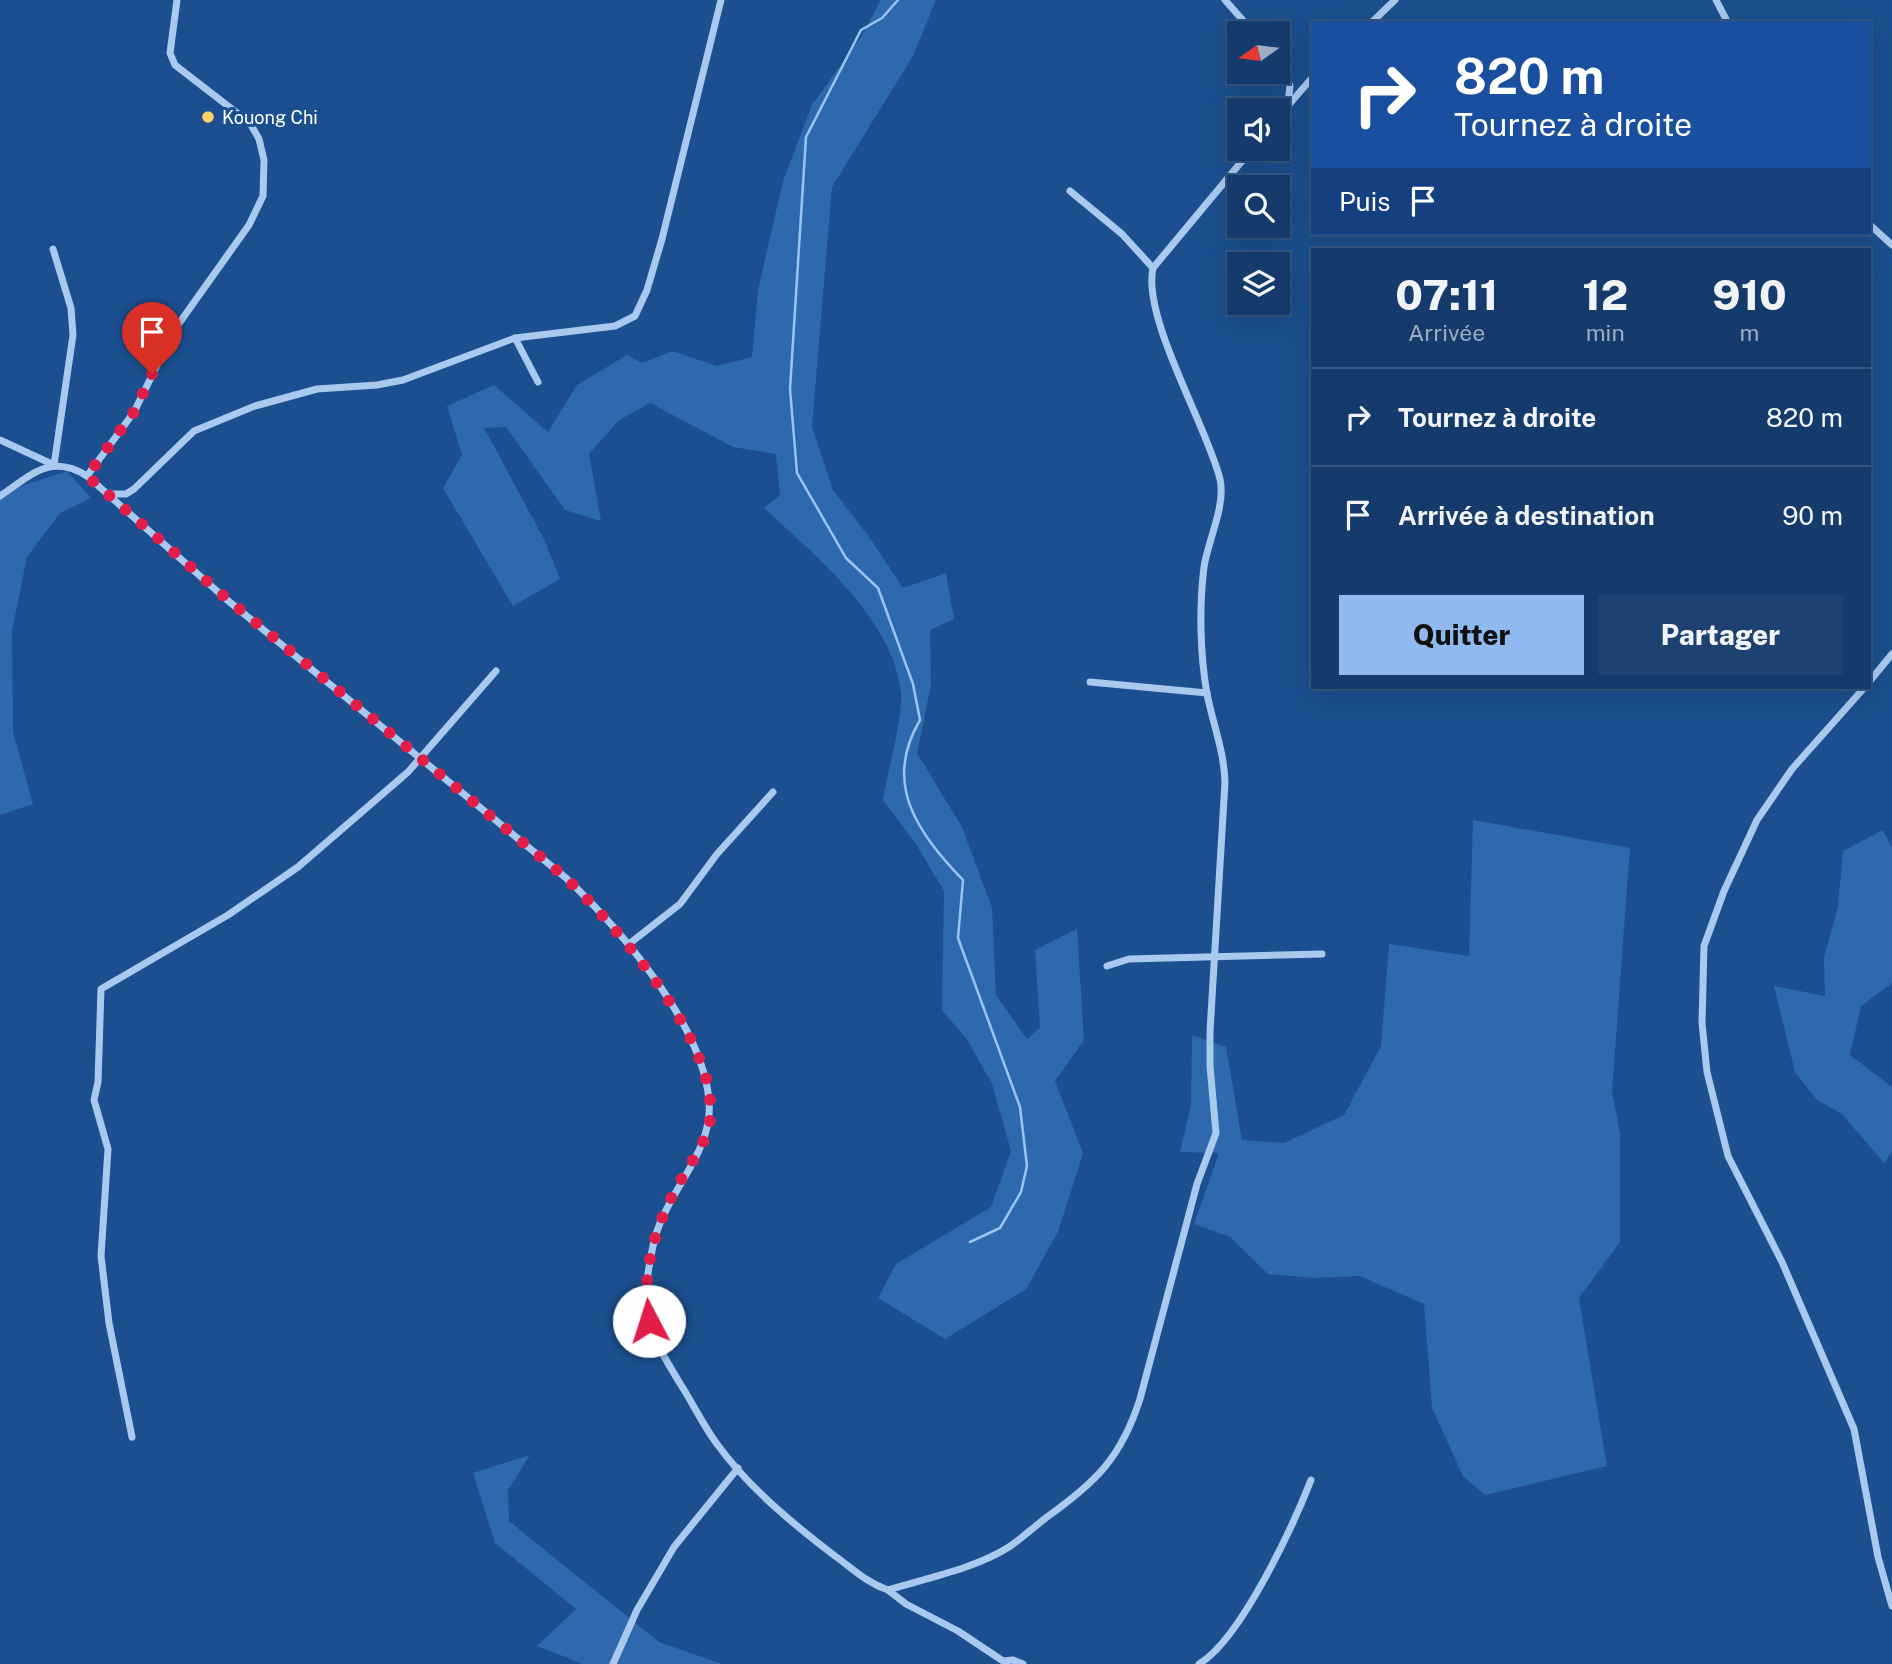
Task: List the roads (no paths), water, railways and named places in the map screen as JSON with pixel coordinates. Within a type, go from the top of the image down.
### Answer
[{"type":"street","points":[[87,476],[134,412],[175,329],[249,225],[262,196],[264,160],[259,139],[250,123],[175,65],[170,53],[177,0]]},
{"type":"street","points":[[110,494],[126,494],[134,489],[181,440],[194,431],[233,414],[317,389],[377,385],[403,380],[516,338],[615,326],[628,321],[640,307],[665,228],[720,0]]},
{"type":"street","points":[[1225,0],[1243,21]]},
{"type":"street","points":[[1373,21],[1395,0]]},
{"type":"street","points":[[1716,0],[1727,21]]},
{"type":"street","points":[[1290,101],[1311,79]]},
{"type":"street","points":[[888,1590],[970,1564],[1007,1548],[1088,1487],[1112,1460],[1128,1432],[1140,1399],[1197,1184],[1216,1133],[1210,1066],[1225,765],[1207,693],[1203,652],[1204,572],[1220,499],[1220,480],[1164,331],[1151,285],[1153,268],[1242,161]]},
{"type":"street","points":[[1070,191],[1122,234],[1153,268]]},
{"type":"street","points":[[1871,226],[1892,245]]},
{"type":"street","points":[[53,249],[71,308],[73,335],[54,465]]},
{"type":"street","points":[[516,338],[538,382]]},
{"type":"street","points":[[0,440],[54,465],[75,468],[110,494],[164,547],[419,760],[566,878],[628,944],[693,1044],[702,1066],[710,1102],[707,1134],[673,1195],[655,1236],[646,1284],[649,1321],[670,1366],[704,1425],[738,1468],[769,1501],[818,1543],[865,1579],[888,1590],[906,1604],[958,1631],[1003,1661],[1013,1660],[1023,1664]]},
{"type":"street","points":[[0,496],[54,465]]},
{"type":"street","points":[[1871,680],[1892,654]]},
{"type":"street","points":[[132,1437],[109,1323],[100,1256],[108,1149],[94,1100],[98,1082],[101,989],[217,922],[299,867],[419,760],[448,722],[496,671]]},
{"type":"street","points":[[1090,682],[1207,693]]},
{"type":"street","points":[[1863,689],[1792,769],[1752,832],[1724,891],[1704,946],[1702,1023],[1707,1072],[1728,1156],[1782,1262],[1854,1429],[1878,1557],[1892,1606]]},
{"type":"street","points":[[628,944],[680,904],[717,854],[773,792]]},
{"type":"street","points":[[1107,966],[1129,959],[1322,954]]},
{"type":"street","points":[[613,1664],[637,1610],[674,1547],[738,1468]]},
{"type":"street","points":[[1199,1664],[1237,1623],[1290,1535],[1311,1480]]},
{"type":"waterway","points":[[898,0],[882,18],[861,30],[806,137],[790,389],[797,473],[846,558],[878,588],[913,684],[920,720],[909,743],[904,765],[910,806],[932,844],[963,880],[958,938],[1020,1107],[1027,1166],[1021,1192],[1000,1228],[970,1242]]},
{"type":"place","name":"Kouong Chi","points":[[208,117]]}]
